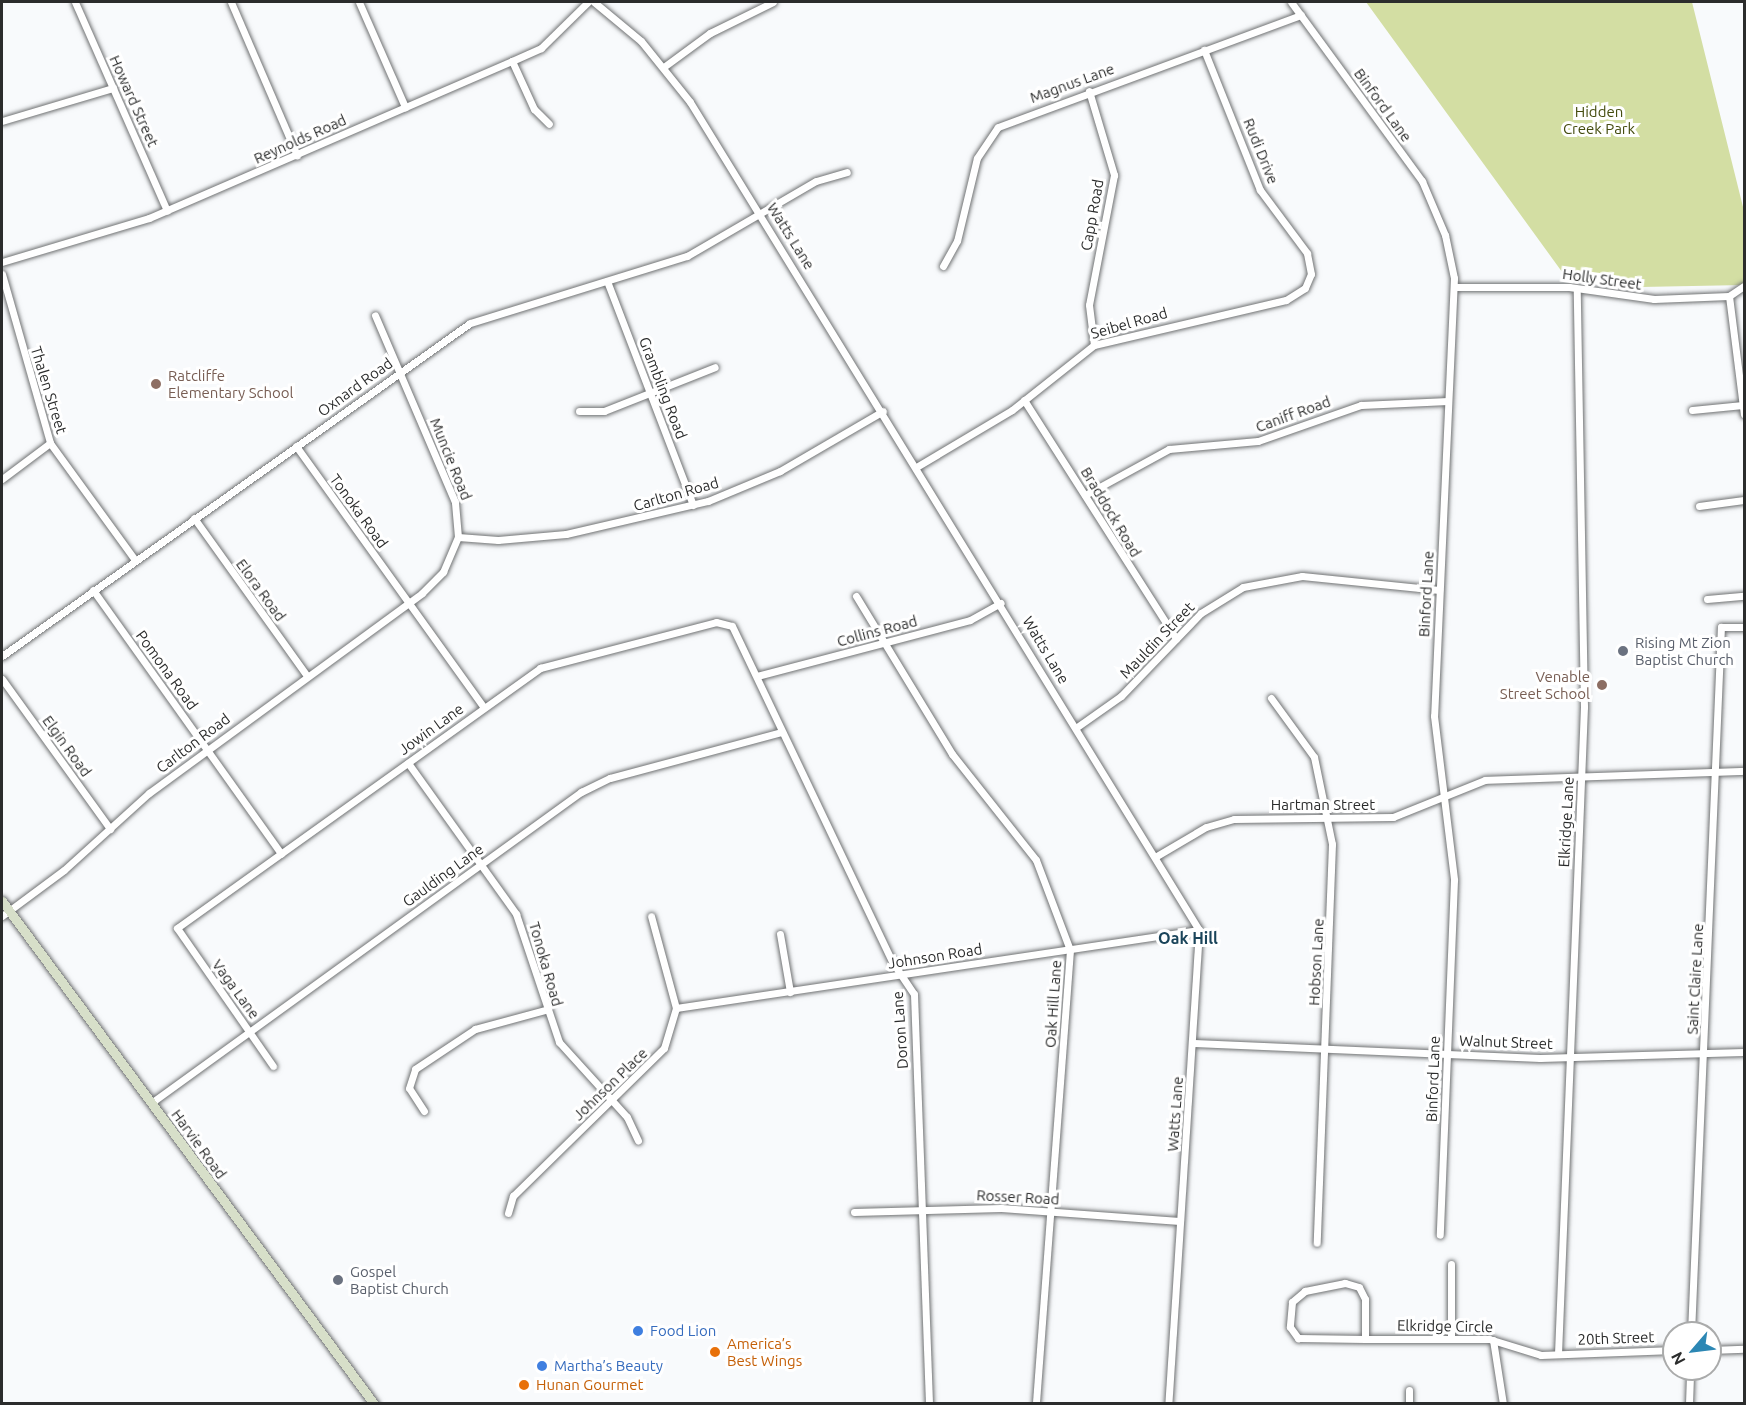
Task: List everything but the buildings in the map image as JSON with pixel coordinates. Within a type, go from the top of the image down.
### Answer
[{"type":"street","name":"Howard Street","points":[[75,2],[167,211]]},
{"type":"street","points":[[231,2],[297,155]]},
{"type":"street","points":[[359,2],[405,107]]},
{"type":"street","name":"Reynolds Road","points":[[2,262],[167,211],[512,61],[541,48],[588,2]]},
{"type":"street","name":"Watts Lane","points":[[594,2],[664,66],[762,216],[918,466],[1199,930],[1194,1043],[1168,1404]]},
{"type":"street","points":[[664,66],[710,33],[773,2]]},
{"type":"street","name":"Binford Lane","points":[[1292,2],[1430,195],[1445,234],[1454,287],[1434,716],[1454,880],[1440,1235]]},
{"type":"street","name":"Magnus Lane","points":[[943,266],[955,249],[975,165],[987,138],[1015,118],[1301,15]]},
{"type":"street","name":"Rudi Drive","points":[[1204,50],[1260,189],[1307,253]]},
{"type":"street","points":[[512,61],[534,109],[549,124]]},
{"type":"street","points":[[2,122],[113,88]]},
{"type":"street","name":"Capp Road","points":[[1089,91],[1114,175],[1089,305],[1094,345]]},
{"type":"street","name":"Oxnard Road","points":[[2,656],[400,371],[489,314],[687,256],[762,216],[816,181],[847,172]]},
{"type":"street","name":"Seibel Road","points":[[918,466],[1024,400],[1094,345],[1286,300],[1307,284],[1307,253]]},
{"type":"street","name":"Thalen Street","points":[[2,274],[50,443],[135,560]]},
{"type":"street","name":"Grambling Road","points":[[607,281],[693,505]]},
{"type":"street","name":"Holly Street","points":[[1454,287],[1549,286],[1577,292],[1654,299],[1729,296]]},
{"type":"street","points":[[1744,286],[1729,296],[1744,414]]},
{"type":"street","name":"Elkridge Lane","points":[[1558,1354],[1581,780],[1577,292]]},
{"type":"street","name":"Muncie Road","points":[[375,315],[452,493],[458,537]]},
{"type":"street","points":[[579,411],[604,411],[716,367]]},
{"type":"street","name":"Braddock Road","points":[[1024,400],[1176,639]]},
{"type":"street","name":"Caniff Road","points":[[1085,495],[1169,449],[1258,441],[1361,405],[1449,401]]},
{"type":"street","points":[[1692,410],[1743,405]]},
{"type":"street","name":"Carlton Road","points":[[458,537],[498,540],[566,534],[693,505],[780,471],[883,411]]},
{"type":"street","points":[[2,479],[50,443]]},
{"type":"street","name":"Tonoka Road","points":[[296,446],[484,708]]},
{"type":"street","points":[[1699,506],[1744,500]]},
{"type":"street","name":"Elora Road","points":[[194,518],[307,676]]},
{"type":"street","points":[[409,603],[443,572],[458,537]]},
{"type":"street","name":"Mauldin Street","points":[[1077,728],[1121,696],[1176,639],[1219,599],[1277,577],[1439,590]]},
{"type":"street","name":"Pomona Road","points":[[93,590],[281,854]]},
{"type":"street","name":"Oak Hill Lane","points":[[856,596],[952,754],[1036,860],[1070,950],[1036,1404]]},
{"type":"street","points":[[1707,599],[1744,596]]},
{"type":"street","name":"Carlton Road","points":[[5,913],[206,749],[409,603]]},
{"type":"street","name":"Collins Road","points":[[756,676],[970,620],[1001,603]]},
{"type":"street","name":"Jowin Lane","points":[[177,928],[484,708],[554,662],[716,622],[732,626]]},
{"type":"street","name":"Doron Lane","points":[[732,626],[902,975],[914,994],[928,1404]]},
{"type":"street","name":"Saint Claire Lane","points":[[1692,1321],[1718,773],[1721,627],[1744,627]]},
{"type":"street","name":"Elgin Road","points":[[2,679],[110,829]]},
{"type":"street","name":"Hobson Lane","points":[[1271,698],[1314,757],[1329,820],[1332,893],[1317,1243]]},
{"type":"street","name":"Gaulding Lane","points":[[151,1103],[598,782],[782,732]]},
{"type":"street","name":"Tonoka Road","points":[[408,763],[482,864],[520,921],[544,1010],[559,1042],[613,1101],[638,1141]]},
{"type":"street","name":"Hartman Street","points":[[1155,857],[1206,827],[1234,819],[1329,820],[1393,817],[1496,778],[1581,780],[1744,771]]},
{"type":"street","name":"Harvie Road","points":[[2,901],[5,913],[151,1103],[374,1404]]},
{"type":"street","points":[[651,916],[676,1008]]},
{"type":"street","name":"Vaga Lane","points":[[177,928],[273,1066]]},
{"type":"street","name":"Johnson Road","points":[[676,1008],[1199,930]]},
{"type":"street","points":[[780,934],[790,992]]},
{"type":"street","name":"Johnson Place","points":[[508,1213],[513,1196],[656,1061],[676,1008]]},
{"type":"street","points":[[424,1111],[409,1088],[415,1069],[475,1029],[544,1010]]},
{"type":"street","name":"Walnut Street","points":[[1194,1043],[1569,1058],[1744,1052]]},
{"type":"street","name":"Rosser Road","points":[[854,1212],[921,1209],[1051,1212],[1180,1221]]},
{"type":"street","points":[[1451,1264],[1451,1339]]},
{"type":"street","name":"Elkridge Circle","points":[[1365,1339],[1365,1299],[1359,1287],[1345,1283],[1305,1290],[1292,1302],[1290,1327],[1298,1338],[1365,1339],[1451,1339],[1493,1340],[1532,1354],[1558,1354]]},
{"type":"street","points":[[1493,1340],[1503,1404]]},
{"type":"street","points":[[1722,1350],[1744,1349]]},
{"type":"street","name":"20th Street","points":[[1558,1354],[1662,1350]]},
{"type":"street","points":[[1689,1404],[1690,1381]]},
{"type":"street","points":[[1409,1390],[1409,1404]]},
{"type":"green space","name":"Hidden Creek Park","points":[[1366,2],[1692,2],[1744,211],[1744,285],[1641,287],[1597,275],[1565,276]]},
{"type":"place","name":"Ratcliffe Elementary School","points":[[156,384]]},
{"type":"place","name":"Rising Mt Zion Baptist Church","points":[[1623,651]]},
{"type":"place","name":"Venable Street School","points":[[1602,685]]},
{"type":"place","name":"Gospel Baptist Church","points":[[338,1280]]},
{"type":"place","name":"Food Lion","points":[[638,1331]]},
{"type":"place","name":"America’s Best Wings","points":[[715,1352]]},
{"type":"place","name":"Martha’s Beauty","points":[[542,1366]]},
{"type":"place","name":"Hunan Gourmet","points":[[524,1385]]},
{"type":"district","name":"Oak Hill","points":[[1188,938]]}]
